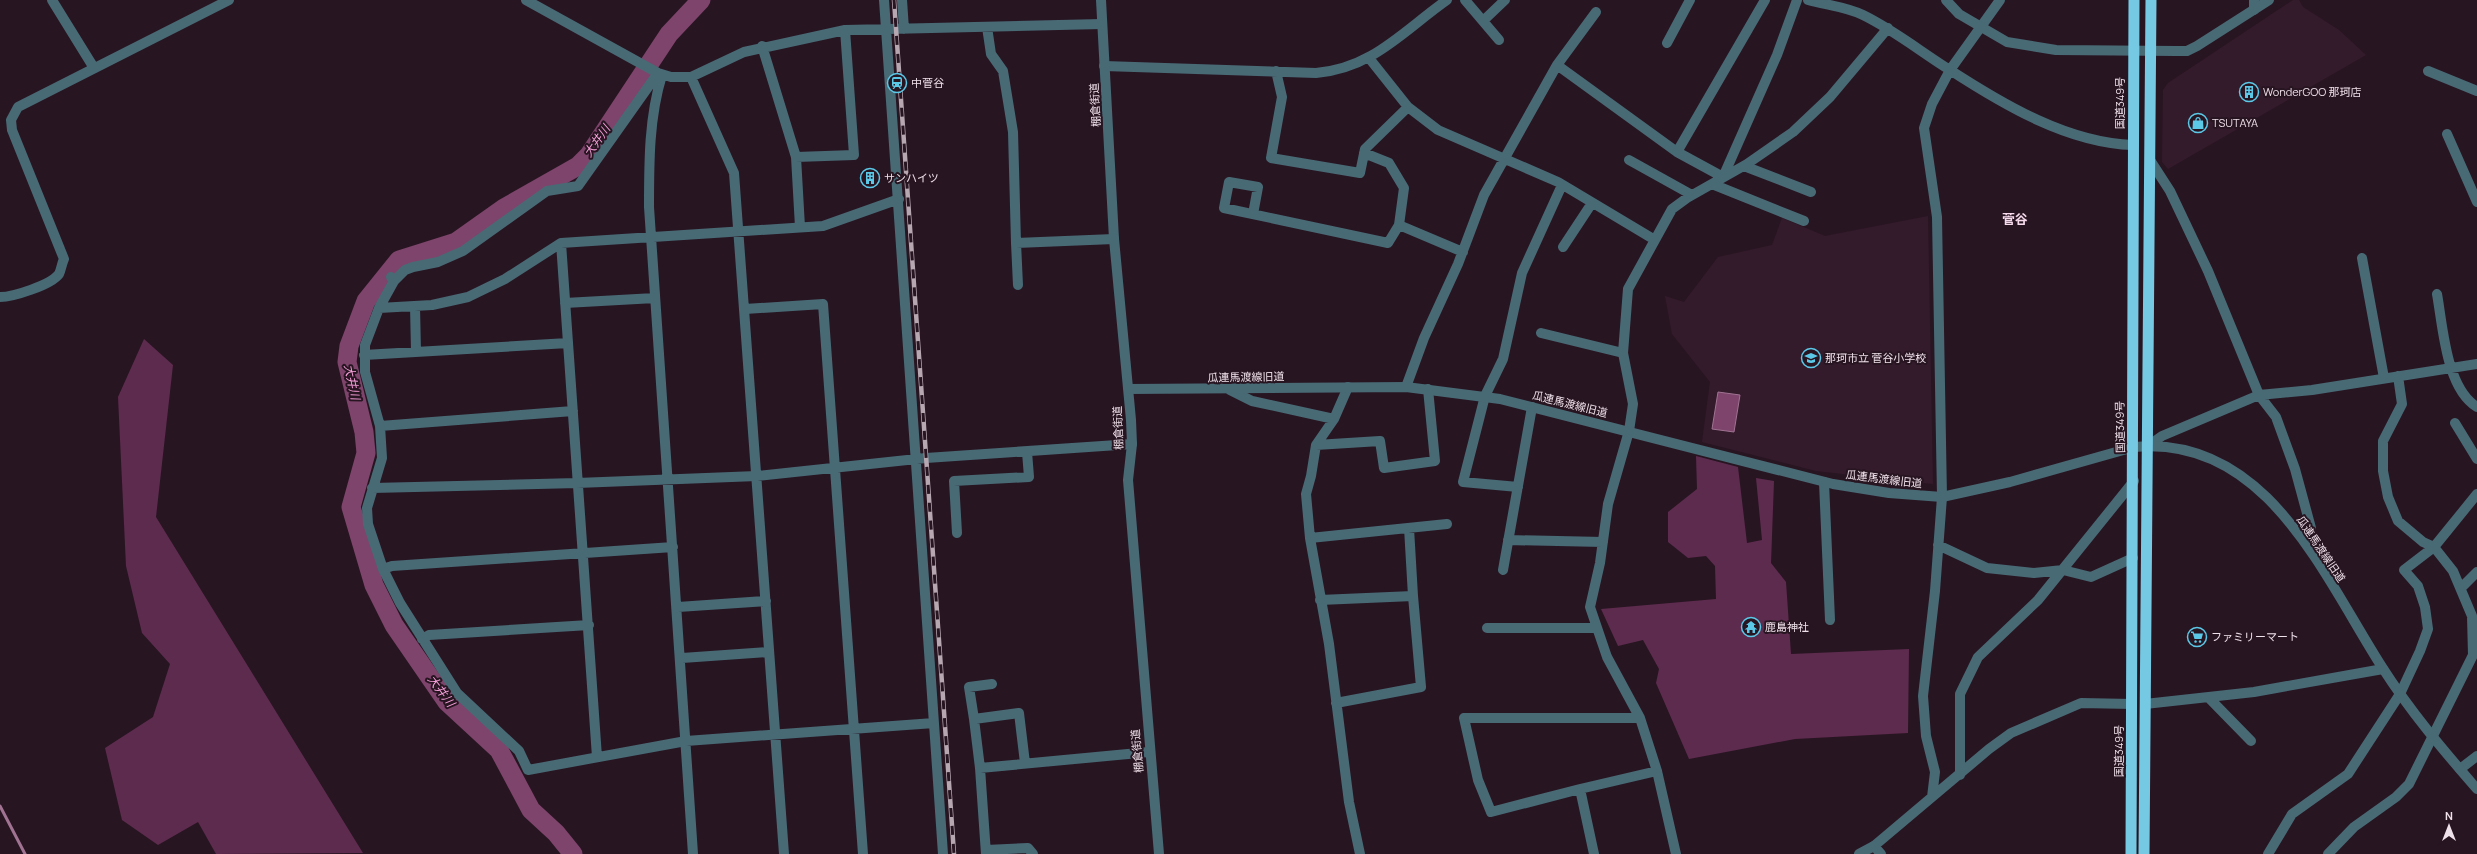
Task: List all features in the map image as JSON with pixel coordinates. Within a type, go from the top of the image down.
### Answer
[{"type":"highway","name":"国道349号","points":[[2131,854],[2134,481],[2134,0]]},
{"type":"highway","points":[[2144,854],[2151,0]]},
{"type":"street","points":[[52,0],[94,68]]},
{"type":"street","points":[[0,297],[11,297],[49,281],[58,274],[64,259],[24,164],[12,130],[11,120],[18,107],[229,0]]},
{"type":"street","points":[[526,0],[643,65],[659,73],[678,78],[691,77],[744,52],[762,46],[845,30],[1102,24]]},
{"type":"street","points":[[884,0],[899,199],[943,854]]},
{"type":"street","points":[[902,0],[904,29]]},
{"type":"street","name":"棚倉街道","points":[[1101,0],[1114,239],[1132,444],[1128,480],[1149,752],[1159,854]]},
{"type":"street","points":[[1104,66],[1334,72],[1369,58],[1399,39],[1436,3],[1447,0]]},
{"type":"street","points":[[1465,0],[1484,20],[1498,40]]},
{"type":"street","points":[[1484,20],[1505,0]]},
{"type":"street","points":[[1667,43],[1690,0]]},
{"type":"street","points":[[1677,152],[1765,0]]},
{"type":"street","points":[[1723,177],[1777,55],[1797,0]]},
{"type":"street","points":[[1808,0],[1861,14],[1888,28],[1950,70],[2023,112],[2069,132],[2114,144],[2133,145]]},
{"type":"street","points":[[1946,0],[1959,14],[2007,42],[2056,50],[2186,51],[2254,5],[2270,0]]},
{"type":"street","points":[[1932,797],[1935,772],[1926,736],[1923,696],[1942,497],[1936,217],[1924,128],[1932,104],[1950,70],[2000,0]]},
{"type":"street","points":[[1406,386],[1424,338],[1463,252],[1484,195],[1557,65],[1596,12]]},
{"type":"street","points":[[987,27],[991,54],[1003,71],[1013,132],[1018,285]]},
{"type":"street","points":[[1676,854],[1657,771],[1640,718],[1607,656],[1590,608],[1608,504],[1629,431],[1633,404],[1623,353],[1628,290],[1672,209],[1692,195],[1744,166],[1793,132],[1830,97],[1888,28]]},
{"type":"street","points":[[796,157],[854,155],[845,30]]},
{"type":"street","points":[[762,46],[796,157],[800,227]]},
{"type":"street","points":[[1369,58],[1408,106],[1438,130],[1562,185],[1655,240]]},
{"type":"street","points":[[1557,65],[1677,152],[1723,177]]},
{"type":"street","points":[[1276,71],[1282,97],[1271,158],[1360,173],[1365,148],[1408,106]]},
{"type":"street","points":[[2428,71],[2477,90]]},
{"type":"street","points":[[659,73],[650,135],[650,236],[682,658],[693,854]]},
{"type":"street","points":[[659,73],[578,186],[546,190],[462,251],[438,262],[405,270],[392,279],[368,336],[364,355],[366,372],[380,426],[382,458],[367,508],[368,524],[383,569],[400,603],[456,693],[519,751],[528,770],[686,740],[934,723]]},
{"type":"street","points":[[691,77],[734,173],[784,854]]},
{"type":"street","points":[[2447,134],[2477,202]]},
{"type":"street","points":[[1253,214],[1388,243],[1399,225],[1404,188],[1389,163],[1364,153]]},
{"type":"street","points":[[1629,160],[1692,195]]},
{"type":"street","points":[[2150,160],[2170,191],[2208,271],[2259,396],[2276,417],[2295,470],[2311,528]]},
{"type":"street","points":[[1744,166],[1811,192]]},
{"type":"street","points":[[1712,184],[1804,222]]},
{"type":"street","points":[[1518,487],[1463,482],[1485,396],[1503,359],[1522,273],[1562,185]]},
{"type":"street","points":[[379,308],[449,302],[474,294],[505,279],[561,243],[739,230],[823,226],[899,199]]},
{"type":"street","points":[[1563,247],[1592,203]]},
{"type":"street","points":[[1399,225],[1463,252]]},
{"type":"street","points":[[1016,243],[1114,239]]},
{"type":"street","points":[[561,243],[577,483],[589,625],[597,757]]},
{"type":"street","points":[[2362,258],[2384,378]]},
{"type":"street","points":[[2437,294],[2451,369],[2468,402],[2477,407]]},
{"type":"street","points":[[565,303],[655,298]]},
{"type":"street","points":[[745,309],[823,304],[863,854]]},
{"type":"street","points":[[415,306],[416,352]]},
{"type":"street","points":[[1541,333],[1623,353]]},
{"type":"street","points":[[364,355],[568,344]]},
{"type":"street","points":[[2148,446],[2162,436],[2259,396],[2477,364]]},
{"type":"street","points":[[2328,854],[2354,827],[2396,797],[2409,784],[2431,736],[2473,655],[2472,616],[2453,571],[2434,547],[2423,542],[2398,521],[2388,497],[2383,471],[2383,441],[2402,404],[2398,376]]},
{"type":"street","name":"瓜連馬渡線旧道","points":[[1128,389],[1230,390],[1406,386],[1485,396],[1629,431],[1824,482],[1889,493],[1942,497],[2010,482],[2134,447],[2148,446],[2195,451],[2235,472],[2268,497],[2300,537],[2400,694],[2431,736],[2477,789]]},
{"type":"street","points":[[1348,387],[1334,418],[1316,445],[1311,476],[1306,494],[1310,538],[1329,644],[1349,802],[1360,854]]},
{"type":"street","points":[[1316,445],[1380,441],[1384,468],[1435,461],[1428,389]]},
{"type":"street","points":[[1230,390],[1252,401],[1334,418]]},
{"type":"street","points":[[1503,570],[1532,407]]},
{"type":"street","points":[[380,426],[573,412]]},
{"type":"street","points":[[2455,423],[2477,459]]},
{"type":"street","points":[[372,488],[577,483],[757,476],[835,469],[916,459],[1132,444]]},
{"type":"street","points":[[957,533],[954,481],[1029,477],[1027,452]]},
{"type":"street","points":[[1960,776],[1960,694],[1978,657],[2038,600],[2134,481]]},
{"type":"street","points":[[1824,482],[1830,620]]},
{"type":"street","points":[[2268,854],[2292,814],[2348,774],[2400,694],[2420,651],[2428,629],[2425,607],[2418,586],[2404,570],[2434,547],[2476,497]]},
{"type":"street","points":[[1310,538],[1446,524]]},
{"type":"street","points":[[1336,703],[1421,687],[1409,528]]},
{"type":"street","points":[[1508,540],[1602,542]]},
{"type":"street","points":[[1938,545],[1987,568],[2034,573],[2063,570],[2091,577],[2133,558]]},
{"type":"street","points":[[383,569],[392,566],[673,547]]},
{"type":"street","points":[[2461,588],[2477,572]]},
{"type":"street","points":[[1320,600],[1413,596]]},
{"type":"street","points":[[678,608],[766,601]]},
{"type":"street","points":[[422,639],[429,635],[589,625]]},
{"type":"street","points":[[1487,628],[1597,628]]},
{"type":"street","points":[[682,658],[769,652]]},
{"type":"street","points":[[2145,704],[2209,698],[2383,669]]},
{"type":"street","points":[[992,684],[969,687],[980,768],[986,852],[1028,848],[1033,854]]},
{"type":"street","points":[[2209,698],[2251,741]]},
{"type":"street","points":[[1859,854],[1874,846],[1932,797],[1960,776],[1989,749],[2011,734],[2081,703],[2132,704]]},
{"type":"street","points":[[974,719],[1019,713],[1025,763]]},
{"type":"street","points":[[1640,718],[1464,718],[1478,780],[1491,812],[1657,771]]},
{"type":"street","points":[[980,768],[1149,752]]},
{"type":"street","points":[[2460,769],[2477,756]]},
{"type":"street","points":[[1580,789],[1594,854]]},
{"type":"street","points":[[1874,846],[1881,854]]},
{"type":"shaded area","points":[[2293,0],[2299,0],[2303,7],[2339,30],[2366,55],[2168,169],[2162,162],[2163,90],[2168,83]]},
{"type":"shaded area","name":"那珂市立 菅谷小学校","points":[[1928,216],[1933,484],[1816,471],[1702,442],[1710,382],[1672,334],[1665,296],[1684,302],[1718,257],[1772,245],[1782,218],[1825,236]]},
{"type":"shaded area","points":[[144,339],[173,365],[156,517],[363,853],[216,854],[198,822],[158,845],[122,820],[105,748],[153,717],[170,664],[142,633],[126,566],[118,397]]},
{"type":"shaded area","points":[[1718,392],[1740,395],[1734,432],[1712,429]]},
{"type":"shaded area","points":[[1696,456],[1738,467],[1747,543],[1762,540],[1756,478],[1774,481],[1771,563],[1786,582],[1791,654],[1909,649],[1908,733],[1795,739],[1689,759],[1656,683],[1659,669],[1643,640],[1618,646],[1601,609],[1716,599],[1715,566],[1706,556],[1688,558],[1668,542],[1668,512],[1697,489]]},
{"type":"waterway","name":"大井川","points":[[573,854],[556,833],[531,810],[499,750],[447,702],[394,625],[374,585],[351,507],[366,453],[364,432],[347,362],[349,346],[366,301],[399,260],[456,242],[504,208],[578,166],[589,155],[669,34],[701,0]]},
{"type":"waterway","points":[[0,806],[25,854]]},
{"type":"railway","points":[[894,0],[954,854]]},
{"type":"place","name":"中菅谷","points":[[897,83]]},
{"type":"place","name":"WonderGOO 那珂店","points":[[2249,92]]},
{"type":"place","name":"TSUTAYA","points":[[2198,123]]},
{"type":"place","name":"サンハイツ","points":[[870,178]]},
{"type":"place","name":"那珂市立 菅谷小学校","points":[[1811,358]]},
{"type":"place","name":"鹿島神社","points":[[1751,627]]},
{"type":"place","name":"ファミリーマート","points":[[2197,637]]},
{"type":"district","name":"菅谷","points":[[2015,219]]}]
